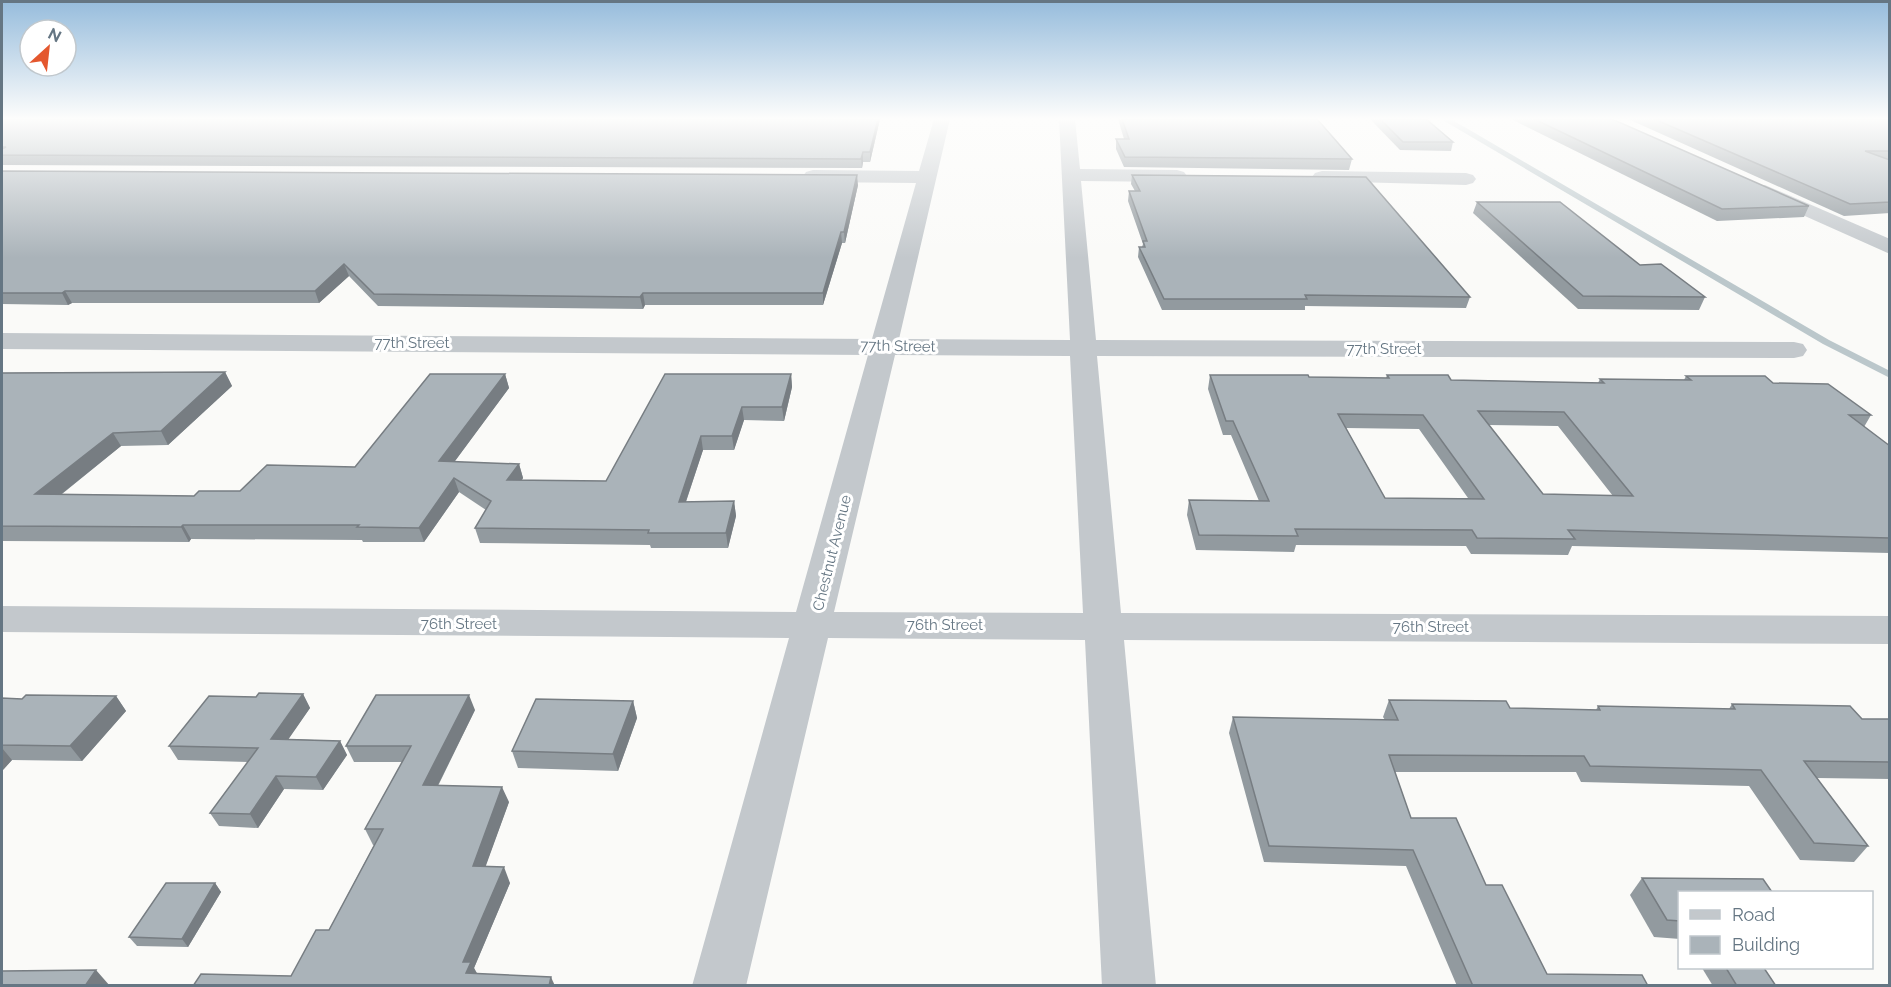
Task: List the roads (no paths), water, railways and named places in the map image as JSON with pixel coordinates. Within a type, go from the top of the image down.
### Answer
[{"type":"street","name":"Chestnut Avenue","points":[[719,986],[930,165]]},
{"type":"street","points":[[1070,165],[1130,986]]},
{"type":"street","points":[[1071,175],[1195,176]]},
{"type":"street","points":[[789,176],[927,177]]},
{"type":"street","points":[[1301,177],[1466,179]]},
{"type":"street","points":[[1748,183],[1890,248]]},
{"type":"street","name":"77th Street","points":[[2,341],[1794,350]]},
{"type":"street","name":"76th Street","points":[[2,619],[487,624],[1890,630]]},
{"type":"waterway","points":[[1526,165],[1826,342],[1890,375]]}]
